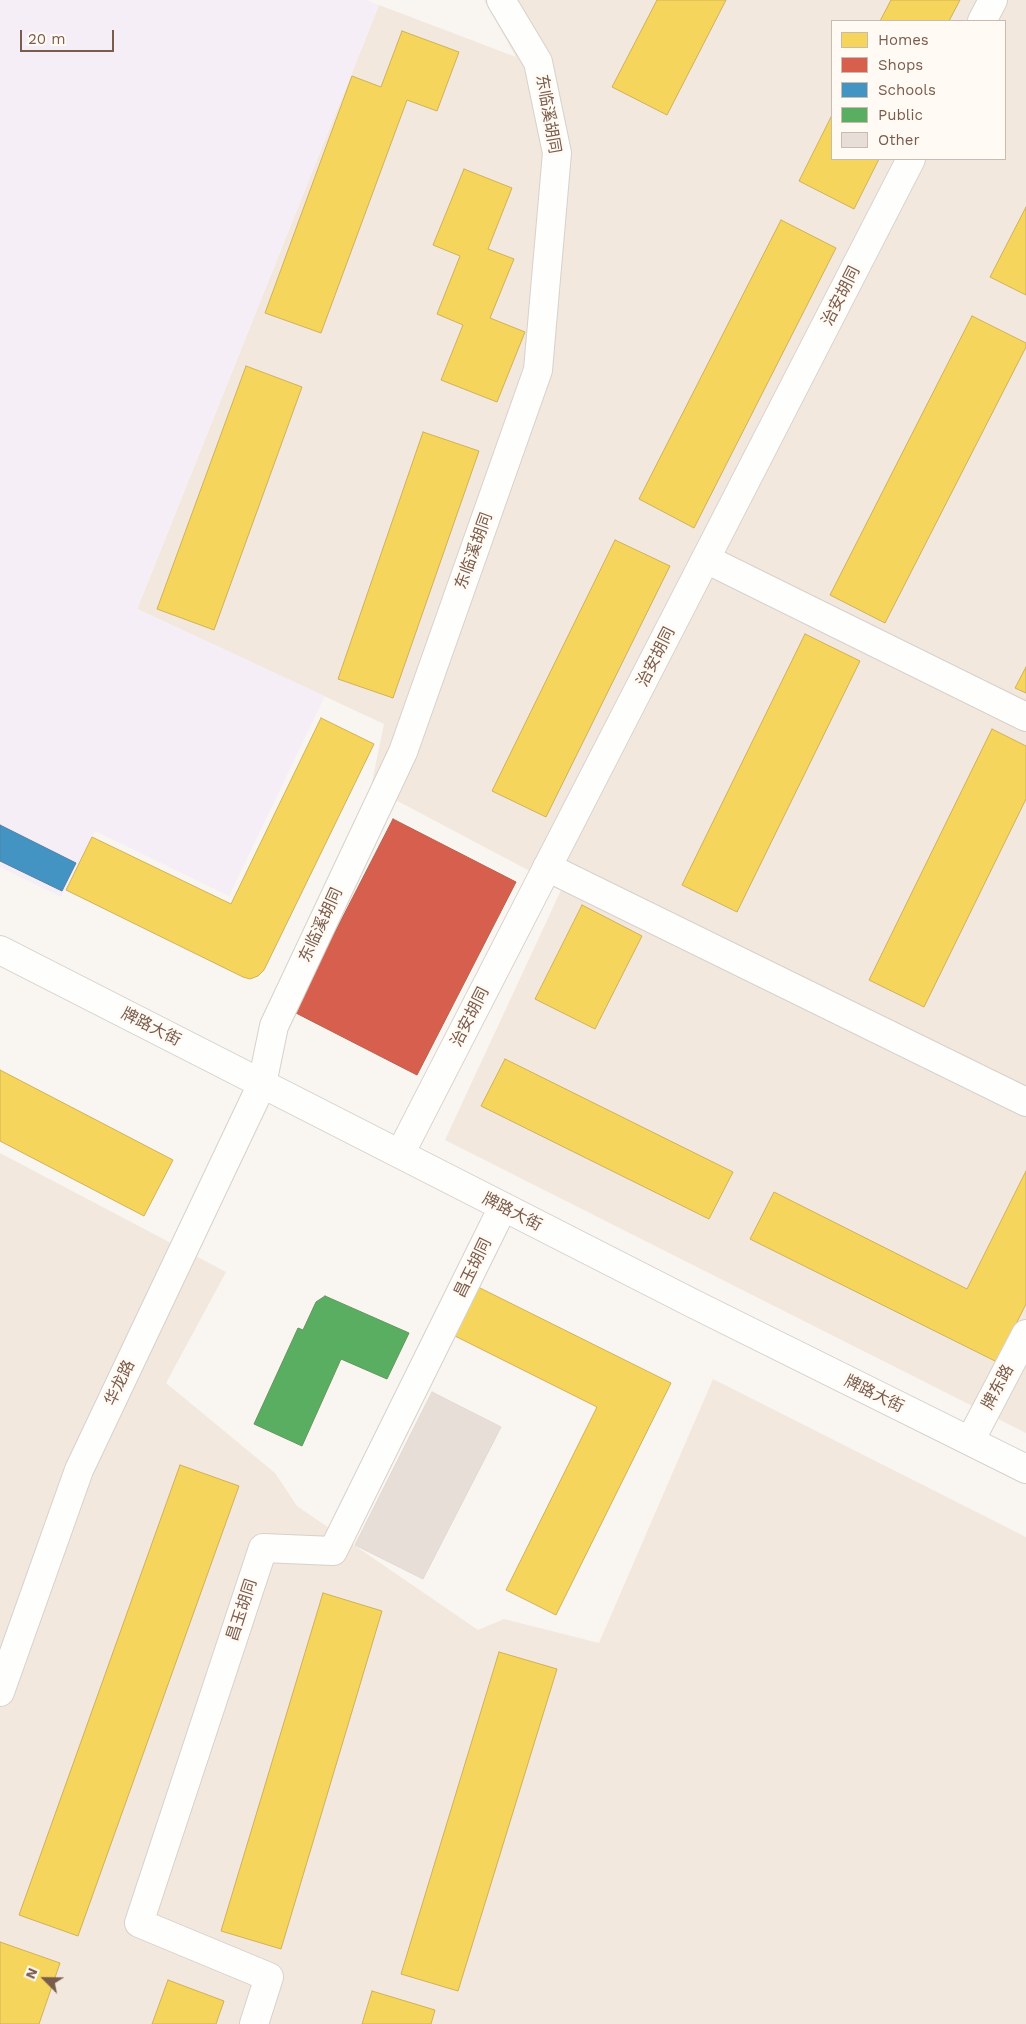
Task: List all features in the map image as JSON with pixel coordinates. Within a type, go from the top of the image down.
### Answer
[{"type":"street","name":"东临溪胡同","points":[[262,1084],[274,1026],[403,752],[538,370],[558,153],[538,62],[501,0]]},
{"type":"street","points":[[983,20],[993,0]]},
{"type":"street","name":"治安胡同","points":[[400,1154],[910,160]]},
{"type":"street","points":[[706,559],[1026,717]]},
{"type":"street","points":[[547,867],[1026,1102]]},
{"type":"street","name":"牌路大街","points":[[0,950],[694,1304],[1026,1469]]},
{"type":"street","name":"华龙路","points":[[0,1692],[79,1470],[262,1084]]},
{"type":"street","name":"昌玉胡同","points":[[254,2024],[268,1978],[140,1923],[263,1548],[333,1551],[503,1207]]},
{"type":"street","name":"牌东路","points":[[970,1441],[1026,1334]]},
{"type":"shaded area","points":[[0,0],[366,0],[379,5],[137,609],[325,696],[229,896],[95,831],[61,897],[0,867]]},
{"type":"shaded area","points":[[484,0],[1026,0],[1026,1433],[445,1140],[562,888],[371,787],[384,724],[137,609],[379,5],[516,57]]},
{"type":"shaded area","points":[[0,1153],[226,1272],[166,1383],[275,1473],[297,1506],[478,1630],[504,1619],[599,1643],[713,1379],[1026,1537],[1026,2024],[0,2024]]},
{"type":"building: Homes","points":[[657,0],[726,0],[667,115],[612,87]]},
{"type":"building: Homes","points":[[891,0],[960,0],[950,20],[881,20]]},
{"type":"building: Homes","points":[[402,31],[459,52],[437,111],[407,100],[321,333],[265,313],[352,76],[381,87]]},
{"type":"building: Homes","points":[[831,117],[831,160],[878,160],[854,209],[799,181]]},
{"type":"building: Homes","points":[[464,169],[512,188],[488,249],[514,259],[490,318],[525,332],[497,402],[441,380],[463,325],[437,314],[460,256],[433,245]]},
{"type":"building: Homes","points":[[1026,207],[1026,295],[990,277]]},
{"type":"building: Homes","points":[[781,220],[836,248],[694,528],[639,499]]},
{"type":"building: Homes","points":[[972,316],[1026,343],[1026,347],[885,623],[830,595]]},
{"type":"building: Homes","points":[[246,366],[302,387],[214,630],[157,609]]},
{"type":"building: Homes","points":[[423,432],[479,451],[393,698],[338,679]]},
{"type":"building: Homes","points":[[615,540],[670,566],[546,817],[492,791]]},
{"type":"building: Homes","points":[[805,634],[860,661],[737,912],[682,885]]},
{"type":"building: Homes","points":[[1026,667],[1026,693],[1015,688]]},
{"type":"building: Homes","points":[[321,718],[374,744],[264,970],[258,976],[250,979],[243,977],[66,890],[92,837],[231,904]]},
{"type":"building: Homes","points":[[992,729],[1026,746],[1026,799],[924,1007],[869,980]]},
{"type":"building: Homes","points":[[582,905],[642,936],[595,1029],[535,999]]},
{"type":"building: Homes","points":[[505,1059],[733,1172],[709,1219],[481,1106]]},
{"type":"building: Homes","points":[[0,1070],[173,1160],[144,1216],[0,1141]]},
{"type":"building: Homes","points":[[1026,1171],[1026,1304],[997,1362],[750,1239],[774,1192],[967,1289]]},
{"type":"building: Homes","points":[[476,1286],[671,1383],[556,1615],[506,1590],[597,1407],[451,1334]]},
{"type":"building: Homes","points":[[180,1465],[239,1486],[78,1936],[19,1915]]},
{"type":"building: Homes","points":[[323,1593],[382,1611],[281,1949],[221,1931]]},
{"type":"building: Homes","points":[[499,1652],[557,1669],[458,1991],[401,1974]]},
{"type":"building: Homes","points":[[0,1942],[60,1963],[39,2024],[0,2024]]},
{"type":"building: Homes","points":[[168,1980],[224,2001],[216,2024],[152,2024]]},
{"type":"building: Homes","points":[[372,1991],[435,2010],[431,2024],[362,2024]]},
{"type":"building: Shops","points":[[393,819],[516,882],[417,1075],[294,1012]]},
{"type":"building: Schools","points":[[0,825],[76,863],[62,891],[0,861]]},
{"type":"building: Public","points":[[325,1296],[409,1333],[387,1379],[341,1359],[302,1446],[254,1424],[298,1328],[303,1330],[316,1302]]},
{"type":"building: Other","points":[[432,1392],[501,1427],[423,1579],[355,1545]]}]
